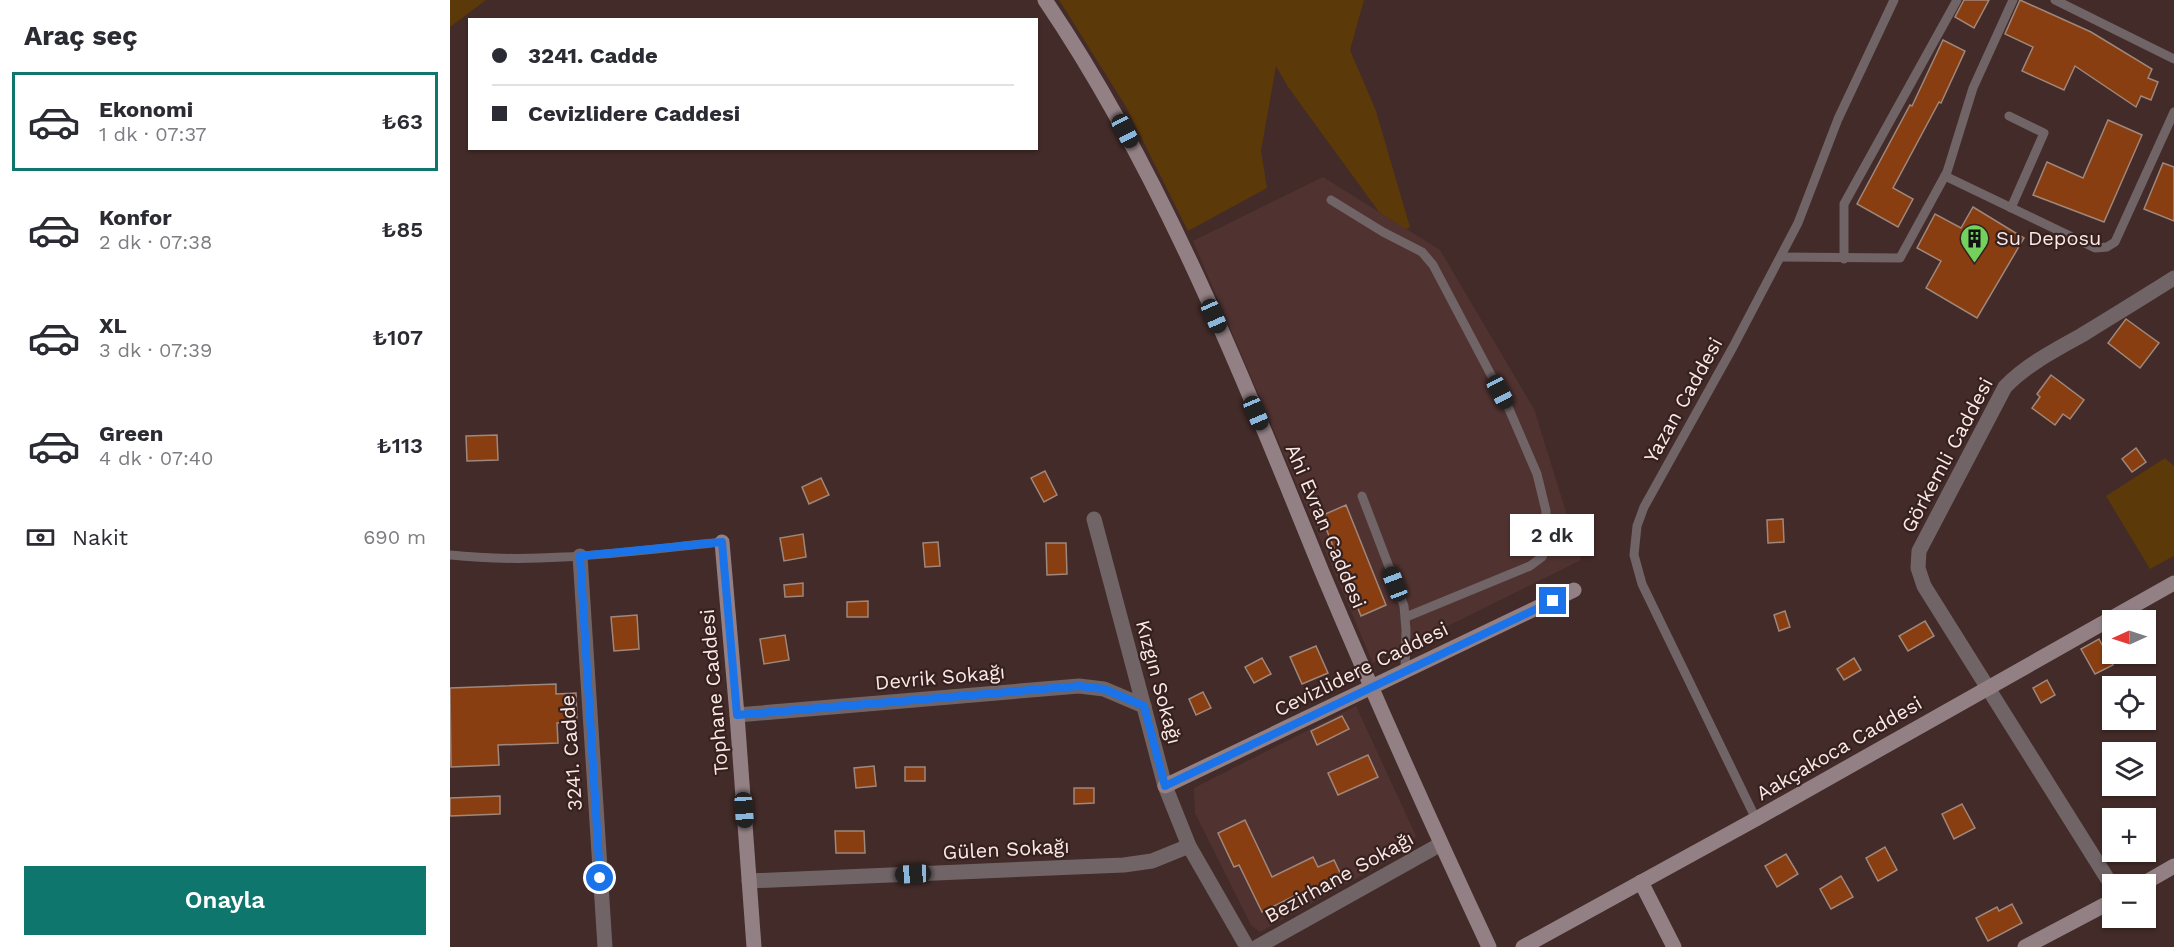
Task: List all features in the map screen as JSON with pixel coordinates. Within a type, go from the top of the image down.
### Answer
[{"type":"street","name":"Ahi Evran Caddesi","points":[[1045,0],[1114,112],[1178,238],[1289,491],[1370,688],[1489,947]]},
{"type":"street","name":"Görkemli Caddesi","points":[[2104,874],[1924,586],[1918,568],[1919,551],[2004,387],[2016,375],[2174,278]]},
{"type":"street","name":"Kızgın Sokağı","points":[[1094,519],[1165,786],[1189,846],[1247,947]]},
{"type":"street","name":"Tophane Caddesi","points":[[722,542],[754,947]]},
{"type":"street","name":"3241. Cadde","points":[[580,556],[605,947]]},
{"type":"street","name":"Aakçakoca Caddesi","points":[[1523,947],[1756,819],[2174,583]]},
{"type":"street","name":"Cevizlidere Caddesi","points":[[1165,786],[1574,590]]},
{"type":"street","name":"Devrik Sokağı","points":[[737,715],[1079,686],[1104,689],[1144,706]]},
{"type":"street","name":"Bezirhane Sokağı","points":[[1257,947],[1441,844]]},
{"type":"street","name":"Gülen Sokağı","points":[[748,881],[1124,865],[1152,861],[1189,846]]},
{"type":"street","points":[[2156,876],[2174,866]]},
{"type":"street","points":[[1641,882],[1674,947]]},
{"type":"street","points":[[2025,947],[2102,906]]},
{"type":"lane","name":"Yazan Caddesi","points":[[1756,819],[1642,584],[1634,555],[1637,526],[1644,507],[1798,223],[1838,119],[1894,0]]},
{"type":"lane","points":[[1844,259],[1844,204],[1957,0]]},
{"type":"lane","points":[[1781,256],[1844,259],[1900,258],[1945,176],[1973,88],[2013,0]]},
{"type":"lane","points":[[2055,0],[2174,59]]},
{"type":"lane","points":[[1945,176],[2095,248],[2108,247],[2115,242],[2174,112]]},
{"type":"lane","points":[[2009,116],[2044,133],[2011,208]]},
{"type":"lane","points":[[1331,200],[1383,232],[1422,252],[1433,265],[1509,409],[1537,474],[1546,510],[1545,550],[1542,557],[1530,566],[1406,617]]},
{"type":"lane","points":[[1362,496],[1404,606],[1406,617],[1405,671]]},
{"type":"lane","points":[[450,555],[503,560],[580,556],[722,542]]},
{"type":"shaded area","points":[[450,0],[486,0],[450,27]]},
{"type":"shaded area","points":[[1059,0],[1364,0],[1350,50],[1376,111],[1410,227],[1406,229],[1379,212],[1288,87],[1276,66],[1261,151],[1267,188],[1188,231],[1125,105]]},
{"type":"shaded area","points":[[1323,177],[1440,250],[1534,409],[1581,560],[1373,663],[1193,241]]},
{"type":"shaded area","points":[[2165,458],[2174,466],[2174,556],[2150,569],[2106,496]]},
{"type":"shaded area","points":[[1356,706],[1416,836],[1408,847],[1395,857],[1260,932],[1251,925],[1195,813],[1194,788]]},
{"type":"building","points":[[1964,0],[1989,0],[1974,28],[1955,17]]},
{"type":"building","points":[[2020,0],[2091,32],[2152,69],[2148,78],[2158,82],[2151,100],[2141,96],[2136,107],[2075,66],[2064,90],[2022,71],[2033,47],[2005,34]]},
{"type":"building","points":[[1943,40],[1965,51],[1941,103],[1939,102],[1893,188],[1913,199],[1898,227],[1857,204],[1910,105],[1912,106]]},
{"type":"building","points":[[2108,120],[2142,135],[2104,222],[2033,195],[2047,162],[2083,178]]},
{"type":"building","points":[[2163,163],[2174,167],[2174,221],[2144,209]]},
{"type":"building","name":"Su Deposu","points":[[1973,207],[2024,238],[1977,318],[1926,288],[1941,261],[1917,248],[1935,214],[1961,228]]},
{"type":"building","points":[[2126,319],[2159,343],[2140,368],[2108,343]]},
{"type":"building","points":[[2051,375],[2084,400],[2070,419],[2063,414],[2055,425],[2032,408],[2040,397],[2037,394]]},
{"type":"building","points":[[497,435],[498,460],[467,461],[466,436]]},
{"type":"building","points":[[2136,448],[2146,462],[2132,472],[2122,459]]},
{"type":"building","points":[[1045,471],[1057,495],[1044,502],[1031,478]]},
{"type":"building","points":[[821,478],[829,495],[809,504],[802,487]]},
{"type":"building","points":[[1346,505],[1386,605],[1361,616],[1321,516]]},
{"type":"building","points":[[1783,519],[1784,542],[1768,543],[1767,520]]},
{"type":"building","points":[[803,534],[806,557],[784,561],[780,538]]},
{"type":"building","points":[[938,542],[940,566],[925,567],[923,543]]},
{"type":"building","points":[[1046,543],[1066,543],[1067,574],[1047,575]]},
{"type":"building","points":[[803,583],[803,596],[785,597],[784,585]]},
{"type":"building","points":[[868,601],[868,617],[847,617],[847,602]]},
{"type":"building","points":[[1785,611],[1790,627],[1779,631],[1774,615]]},
{"type":"building","points":[[637,615],[639,649],[614,651],[611,617]]},
{"type":"building","points":[[1925,621],[1934,636],[1908,651],[1899,636]]},
{"type":"building","points":[[785,635],[789,660],[764,664],[760,639]]},
{"type":"building","points":[[2099,639],[2102,645],[2102,664],[2113,665],[2095,674],[2081,649]]},
{"type":"building","points":[[1316,646],[1328,673],[1302,684],[1290,657]]},
{"type":"building","points":[[1262,658],[1271,674],[1254,683],[1245,667]]},
{"type":"building","points":[[1854,658],[1861,670],[1844,680],[1837,669]]},
{"type":"building","points":[[2047,680],[2055,695],[2041,703],[2033,688]]},
{"type":"building","points":[[556,684],[556,694],[576,693],[577,722],[557,723],[558,743],[498,745],[499,765],[451,767],[450,688]]},
{"type":"building","points":[[1203,692],[1211,708],[1196,715],[1189,699]]},
{"type":"building","points":[[1342,716],[1349,729],[1317,745],[1311,731]]},
{"type":"building","points":[[1368,755],[1378,777],[1338,795],[1328,773]]},
{"type":"building","points":[[874,766],[876,786],[856,788],[854,768]]},
{"type":"building","points":[[905,767],[925,767],[925,781],[905,781]]},
{"type":"building","points":[[1074,788],[1094,788],[1094,803],[1074,804]]},
{"type":"building","points":[[500,796],[500,814],[450,816],[450,798]]},
{"type":"building","points":[[1962,804],[1975,828],[1954,839],[1942,814]]},
{"type":"building","points":[[1245,820],[1272,877],[1313,857],[1318,867],[1334,860],[1342,877],[1299,897],[1298,894],[1262,912],[1239,865],[1234,867],[1218,833]]},
{"type":"building","points":[[835,831],[864,831],[865,853],[836,853]]},
{"type":"building","points":[[1885,847],[1897,870],[1878,881],[1866,858]]},
{"type":"building","points":[[1786,854],[1798,874],[1777,887],[1765,866]]},
{"type":"building","points":[[1841,876],[1853,897],[1831,909],[1820,889]]},
{"type":"building","points":[[2012,904],[2022,923],[1988,941],[1976,918],[1997,907],[1999,911]]},
{"type":"place","name":"Su Deposu","points":[[1975,264]]},
{"type":"route","points":[[600,878],[580,556],[722,542],[737,715],[1079,686],[1104,689],[1144,706],[1165,786],[1553,601]]}]
